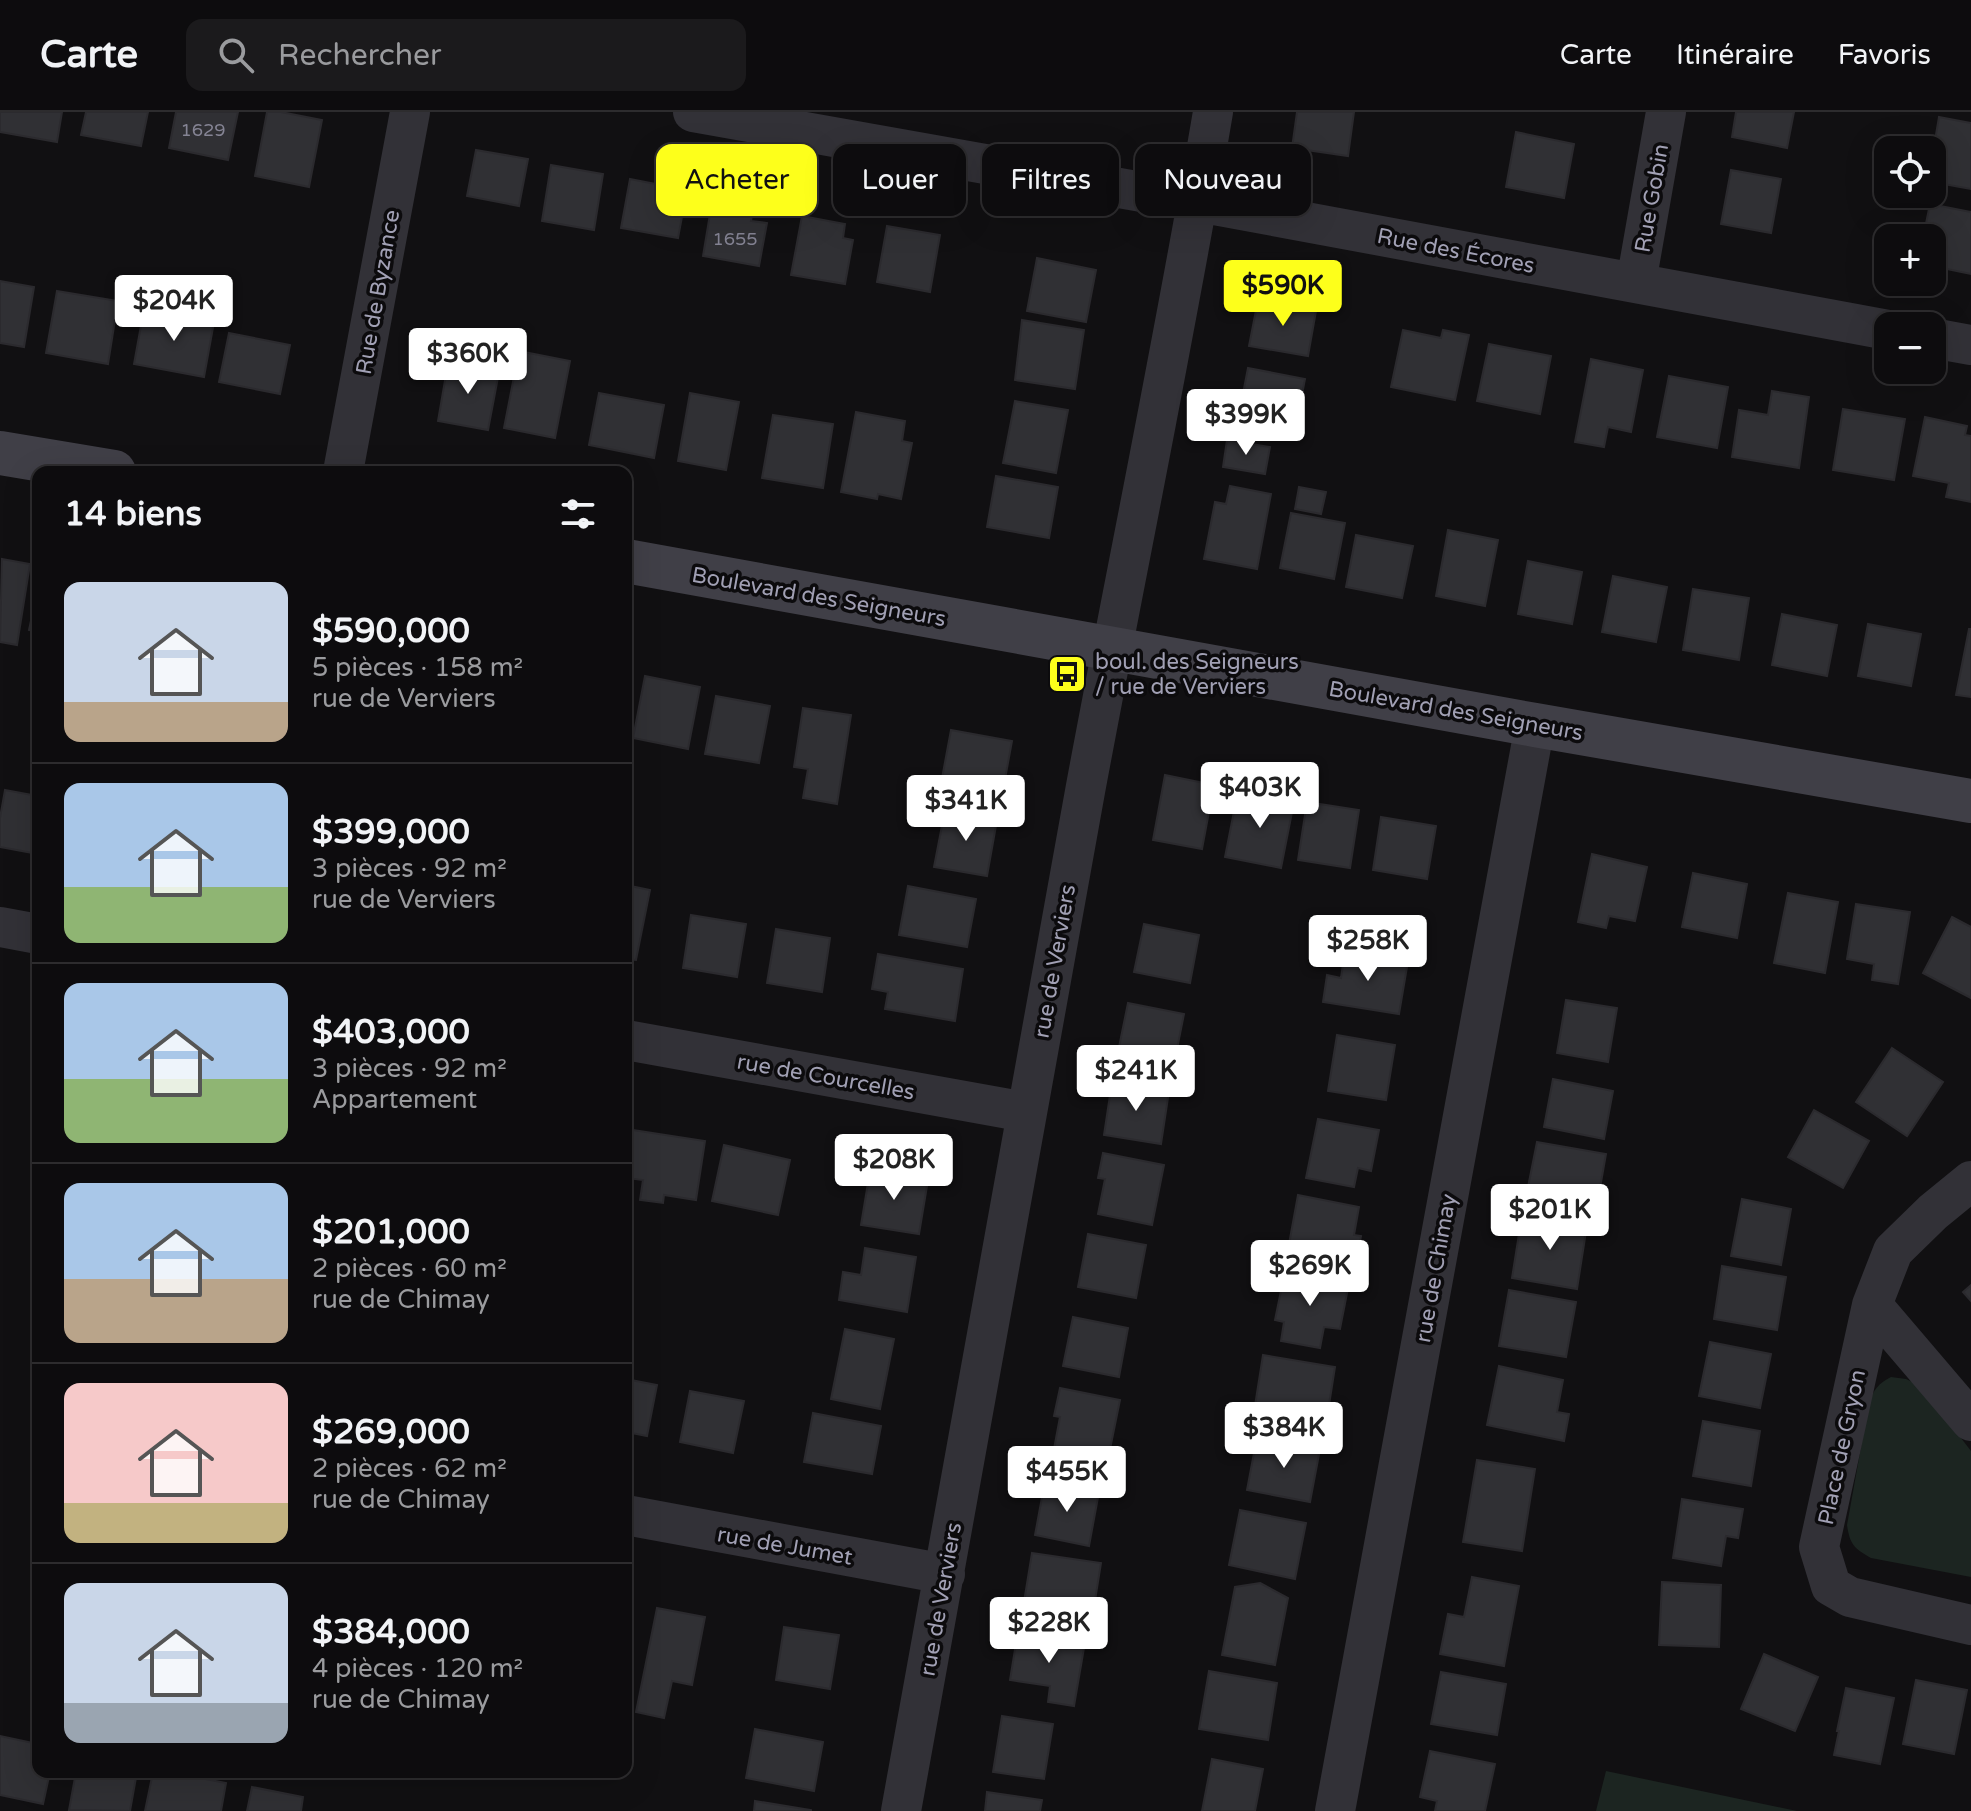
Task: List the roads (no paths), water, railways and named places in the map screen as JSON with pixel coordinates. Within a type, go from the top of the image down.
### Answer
[{"type":"street","name":"Rue de Byzance","points":[[344,466],[410,112]]},
{"type":"street","name":"Rue des Écores","points":[[693,112],[1135,191]]},
{"type":"street","name":"rue de Verviers","points":[[1208,144],[1213,112]]},
{"type":"street","name":"Rue Gobin","points":[[1636,283],[1666,112]]},
{"type":"street","name":"rue de Verviers","points":[[901,1811],[1026,1112],[1195,216]]},
{"type":"street","name":"Rue des Écores","points":[[1274,216],[1874,327]]},
{"type":"street","points":[[1946,341],[1971,345]]},
{"type":"street","points":[[0,453],[78,466]]},
{"type":"street","name":"Boulevard des Seigneurs","points":[[632,562],[1535,725],[1966,799]]},
{"type":"street","name":"rue de Chimay","points":[[1335,1811],[1535,725]]},
{"type":"street","points":[[0,927],[32,933]]},
{"type":"street","name":"rue de Courcelles","points":[[632,1041],[1026,1112]]},
{"type":"street","name":"Place de Gryon","points":[[1971,1181],[1893,1251],[1872,1305],[1819,1547],[1831,1586],[1850,1597],[1971,1625]]},
{"type":"street","points":[[1872,1305],[1971,1421]]},
{"type":"street","name":"rue de Jumet","points":[[632,1516],[945,1574]]},
{"type":"place","name":"boul. des Seigneurs / rue de Verviers","points":[[1067,674]]}]
